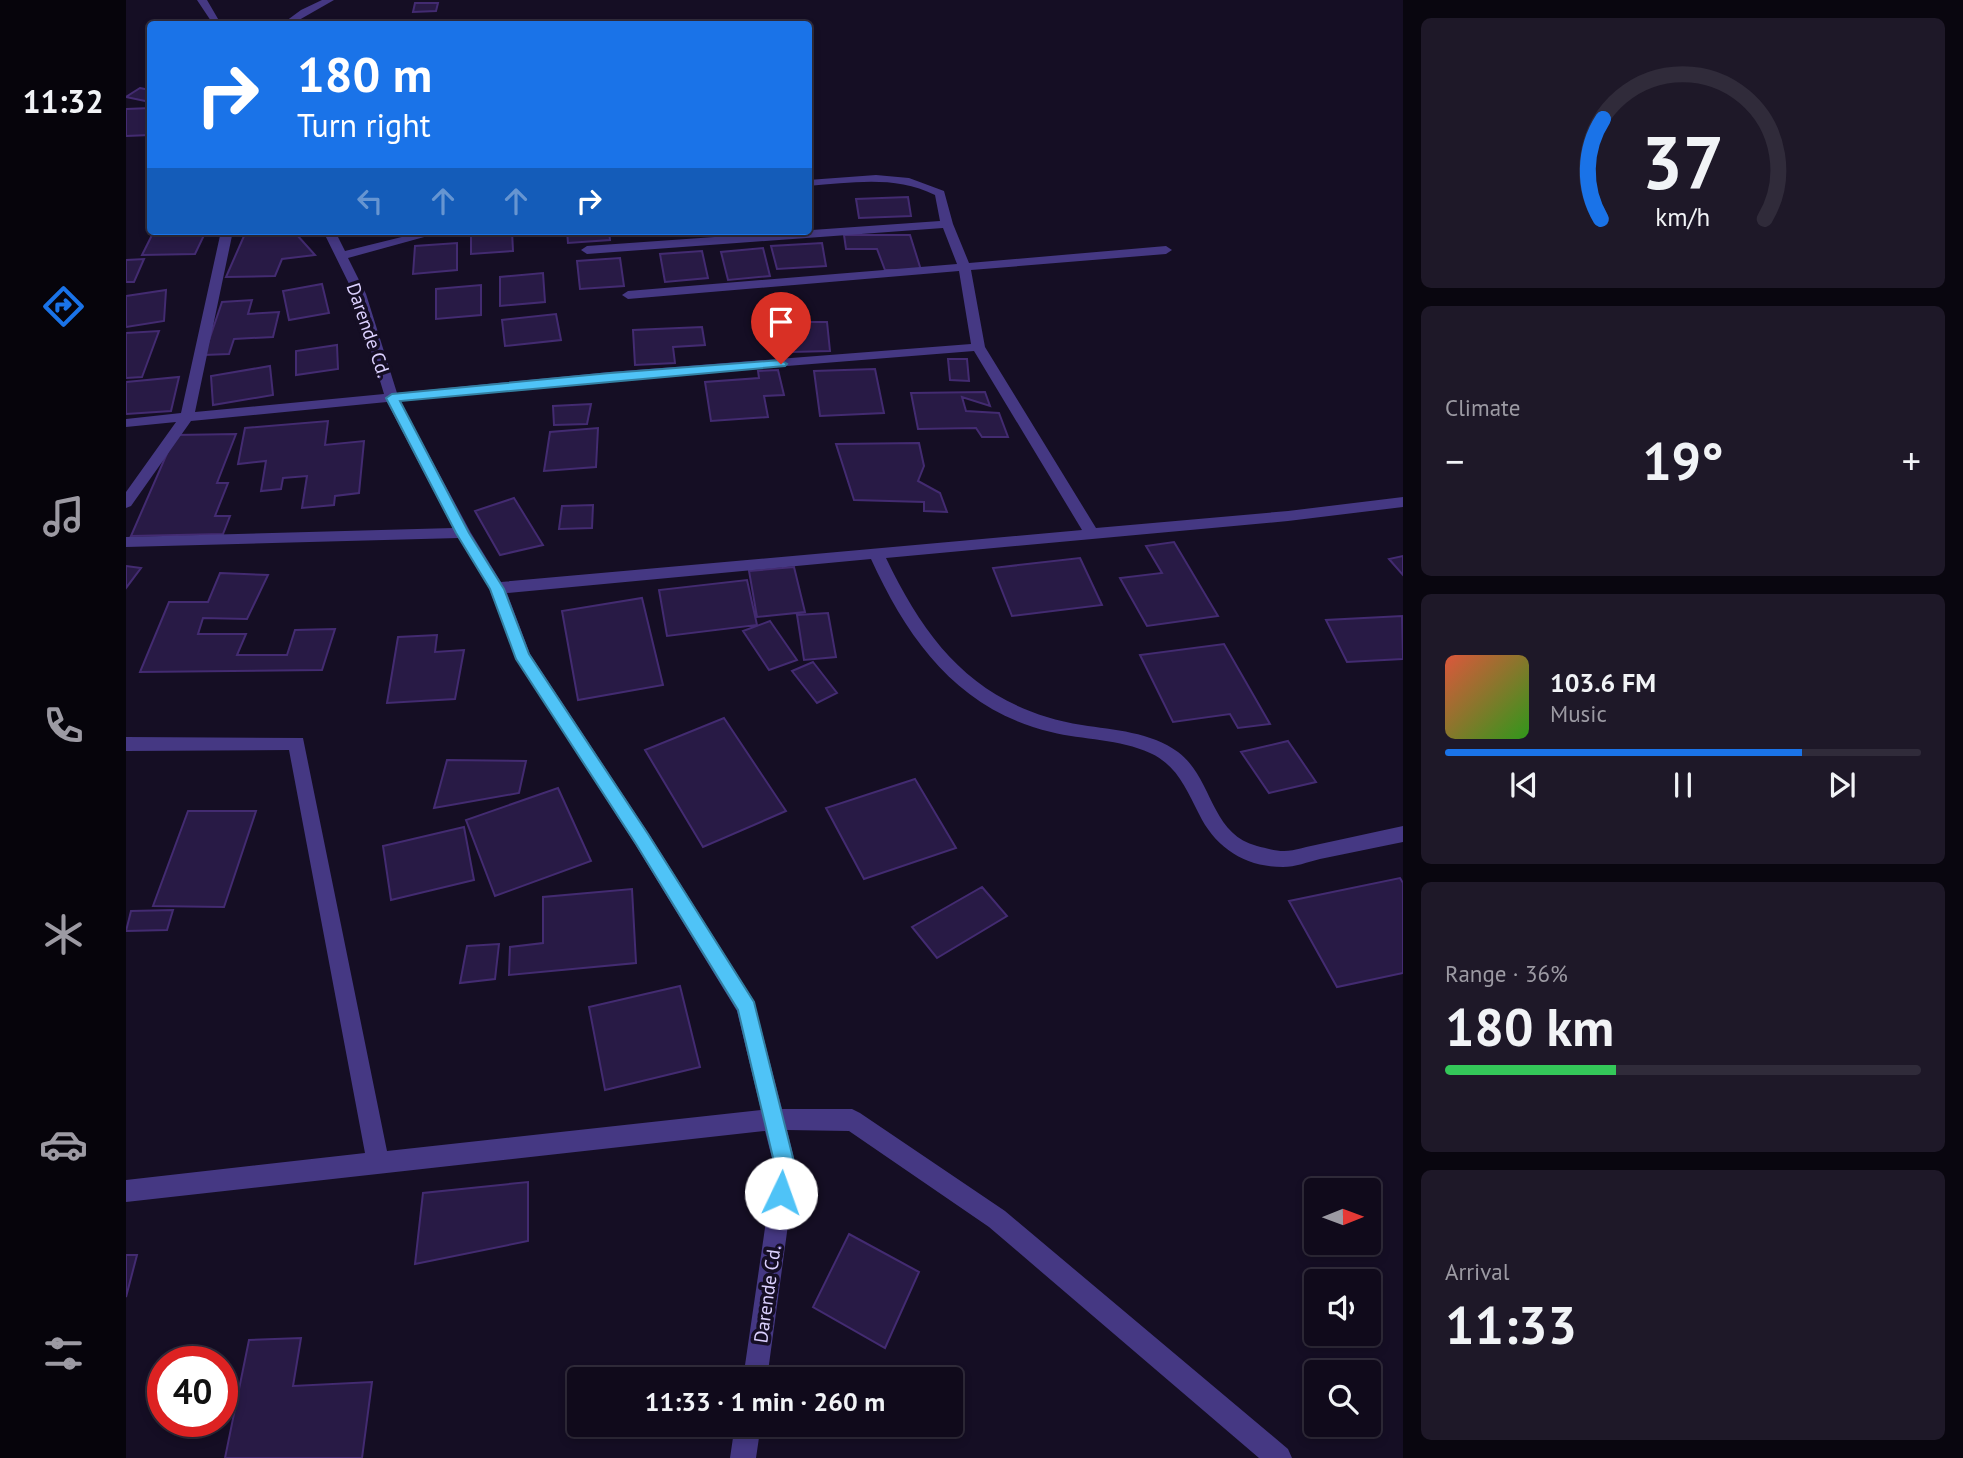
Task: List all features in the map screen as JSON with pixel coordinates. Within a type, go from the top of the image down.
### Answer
[{"type":"street","points":[[202,0],[215,21]]},
{"type":"street","points":[[290,21],[329,0]]},
{"type":"street","points":[[812,183],[898,178],[925,183],[940,193],[947,224],[965,268],[978,347],[1092,534]]},
{"type":"street","points":[[812,234],[947,224]]},
{"type":"street","points":[[126,503],[187,417],[227,235]]},
{"type":"street","name":"Darende Cd.","points":[[331,235],[360,294],[392,398],[463,533],[497,589],[522,655],[642,839],[747,1008],[785,1166],[757,1367]]},
{"type":"street","points":[[341,256],[424,235]]},
{"type":"street","points":[[587,250],[795,235]]},
{"type":"street","points":[[628,295],[1166,250]]},
{"type":"street","points":[[126,422],[610,376],[978,347]]},
{"type":"street","points":[[497,589],[1288,516],[1403,502]]},
{"type":"street","points":[[126,542],[463,533]]},
{"type":"street","points":[[876,554],[905,610],[925,638],[950,666],[988,701],[1020,716],[1054,727],[1092,735],[1130,738],[1157,748],[1185,769],[1221,835],[1234,844],[1284,859],[1403,834]]},
{"type":"street","points":[[126,744],[297,743],[378,1163]]},
{"type":"street","points":[[126,1191],[774,1119],[852,1120],[997,1219],[1279,1458]]},
{"type":"street","points":[[743,1458],[746,1437]]},
{"type":"building","points":[[415,3],[438,3],[436,11],[413,12]]},
{"type":"building","points":[[140,88],[147,89],[147,101],[126,97]]},
{"type":"building","points":[[147,108],[147,135],[126,136],[126,109]]},
{"type":"building","points":[[908,197],[911,216],[859,218],[856,199]]},
{"type":"building","points":[[152,235],[204,235],[195,254],[142,255]]},
{"type":"building","points":[[297,235],[315,255],[282,259],[275,276],[226,277],[244,236]]},
{"type":"building","points":[[471,235],[512,235],[513,251],[471,254]]},
{"type":"building","points":[[567,235],[609,235],[610,240],[568,243]]},
{"type":"building","points":[[844,235],[910,235],[921,270],[885,270],[877,249],[846,249]]},
{"type":"building","points":[[457,243],[457,270],[413,274],[415,246]]},
{"type":"building","points":[[822,243],[826,266],[777,269],[771,246]]},
{"type":"building","points":[[763,248],[770,276],[728,280],[721,252]]},
{"type":"building","points":[[702,251],[708,278],[665,282],[660,254]]},
{"type":"building","points":[[620,258],[624,286],[580,289],[577,261]]},
{"type":"building","points":[[144,259],[134,282],[126,282],[126,260]]},
{"type":"building","points":[[543,273],[545,302],[500,306],[500,277]]},
{"type":"building","points":[[322,284],[329,313],[289,320],[283,291]]},
{"type":"building","points":[[481,285],[481,315],[436,319],[436,289]]},
{"type":"building","points":[[166,290],[164,321],[126,327],[126,296]]},
{"type":"building","points":[[252,300],[248,314],[279,312],[273,337],[234,339],[229,354],[204,355],[222,302]]},
{"type":"building","points":[[556,314],[561,340],[505,346],[502,320]]},
{"type":"building","points":[[788,322],[827,322],[830,351],[791,352]]},
{"type":"building","points":[[702,327],[705,345],[673,347],[675,363],[635,365],[633,330]]},
{"type":"building","points":[[159,331],[142,377],[126,378],[126,333]]},
{"type":"building","points":[[337,345],[338,369],[296,375],[296,351]]},
{"type":"building","points":[[948,359],[967,359],[969,381],[950,380]]},
{"type":"building","points":[[270,366],[273,395],[213,405],[211,376]]},
{"type":"building","points":[[875,369],[884,413],[820,416],[814,371]]},
{"type":"building","points":[[778,370],[784,395],[764,396],[768,417],[711,421],[705,382],[759,378],[758,371]]},
{"type":"building","points":[[179,377],[171,411],[126,414],[126,382]]},
{"type":"building","points":[[985,392],[990,406],[962,397],[966,411],[999,413],[1008,437],[982,437],[976,428],[918,429],[911,393]]},
{"type":"building","points":[[591,404],[587,424],[554,425],[553,406]]},
{"type":"building","points":[[328,421],[325,445],[364,441],[359,493],[335,496],[334,505],[302,508],[307,476],[283,478],[281,489],[261,491],[266,461],[238,464],[245,428]]},
{"type":"building","points":[[598,428],[596,467],[544,471],[550,432]]},
{"type":"building","points":[[236,434],[217,483],[228,483],[215,516],[230,516],[223,534],[131,536],[175,435]]},
{"type":"building","points":[[919,443],[924,466],[918,481],[940,493],[947,512],[924,511],[924,502],[854,500],[836,444]]},
{"type":"building","points":[[514,498],[543,545],[500,555],[475,511]]},
{"type":"building","points":[[593,505],[592,528],[559,529],[562,506]]},
{"type":"building","points":[[1174,542],[1218,616],[1147,626],[1120,578],[1162,573],[1146,546]]},
{"type":"building","points":[[1403,556],[1403,575],[1389,559]]},
{"type":"building","points":[[1080,558],[1102,605],[1012,616],[993,568]]},
{"type":"building","points":[[126,566],[141,568],[126,588]]},
{"type":"building","points":[[794,567],[805,612],[757,617],[749,571]]},
{"type":"building","points":[[220,573],[268,575],[247,619],[203,618],[198,634],[246,634],[237,655],[287,655],[295,630],[335,629],[322,670],[140,672],[169,602],[208,602]]},
{"type":"building","points":[[747,580],[757,625],[667,636],[659,590]]},
{"type":"building","points":[[642,598],[663,685],[578,700],[562,611]]},
{"type":"building","points":[[828,613],[836,657],[804,660],[797,615]]},
{"type":"building","points":[[1402,616],[1403,659],[1347,662],[1326,620]]},
{"type":"building","points":[[770,621],[797,660],[769,670],[743,631]]},
{"type":"building","points":[[437,635],[435,652],[464,650],[455,699],[387,703],[398,637]]},
{"type":"building","points":[[1224,644],[1270,724],[1238,728],[1230,714],[1173,722],[1140,655]]},
{"type":"building","points":[[813,662],[837,693],[817,703],[792,671]]},
{"type":"building","points":[[724,718],[786,811],[703,847],[645,750]]},
{"type":"building","points":[[1288,741],[1316,782],[1269,793],[1241,752]]},
{"type":"building","points":[[447,760],[526,761],[519,793],[434,808]]},
{"type":"building","points":[[915,779],[956,848],[864,879],[826,808]]},
{"type":"building","points":[[558,788],[591,861],[495,896],[466,820]]},
{"type":"building","points":[[188,811],[256,811],[224,907],[153,906]]},
{"type":"building","points":[[464,827],[474,880],[391,900],[383,846]]},
{"type":"building","points":[[1400,878],[1403,883],[1403,973],[1337,987],[1289,901]]},
{"type":"building","points":[[982,887],[1007,916],[937,958],[912,927]]},
{"type":"building","points":[[632,889],[636,963],[509,975],[510,947],[543,943],[543,897]]},
{"type":"building","points":[[173,910],[167,930],[126,931],[131,911]]},
{"type":"building","points":[[499,944],[495,979],[460,983],[467,946]]},
{"type":"building","points":[[680,986],[700,1067],[605,1090],[589,1007]]},
{"type":"building","points":[[528,1182],[528,1241],[415,1264],[423,1193]]},
{"type":"building","points":[[849,1234],[919,1272],[885,1348],[813,1307]]},
{"type":"building","points":[[126,1255],[137,1255],[126,1297]]},
{"type":"building","points":[[301,1338],[293,1386],[372,1382],[362,1458],[225,1458],[229,1437],[238,1437],[238,1394],[249,1340]]},
{"type":"route","points":[[781,364],[610,376],[392,398],[463,533],[497,589],[522,655],[642,839],[747,1008],[785,1166],[781,1193]]}]
